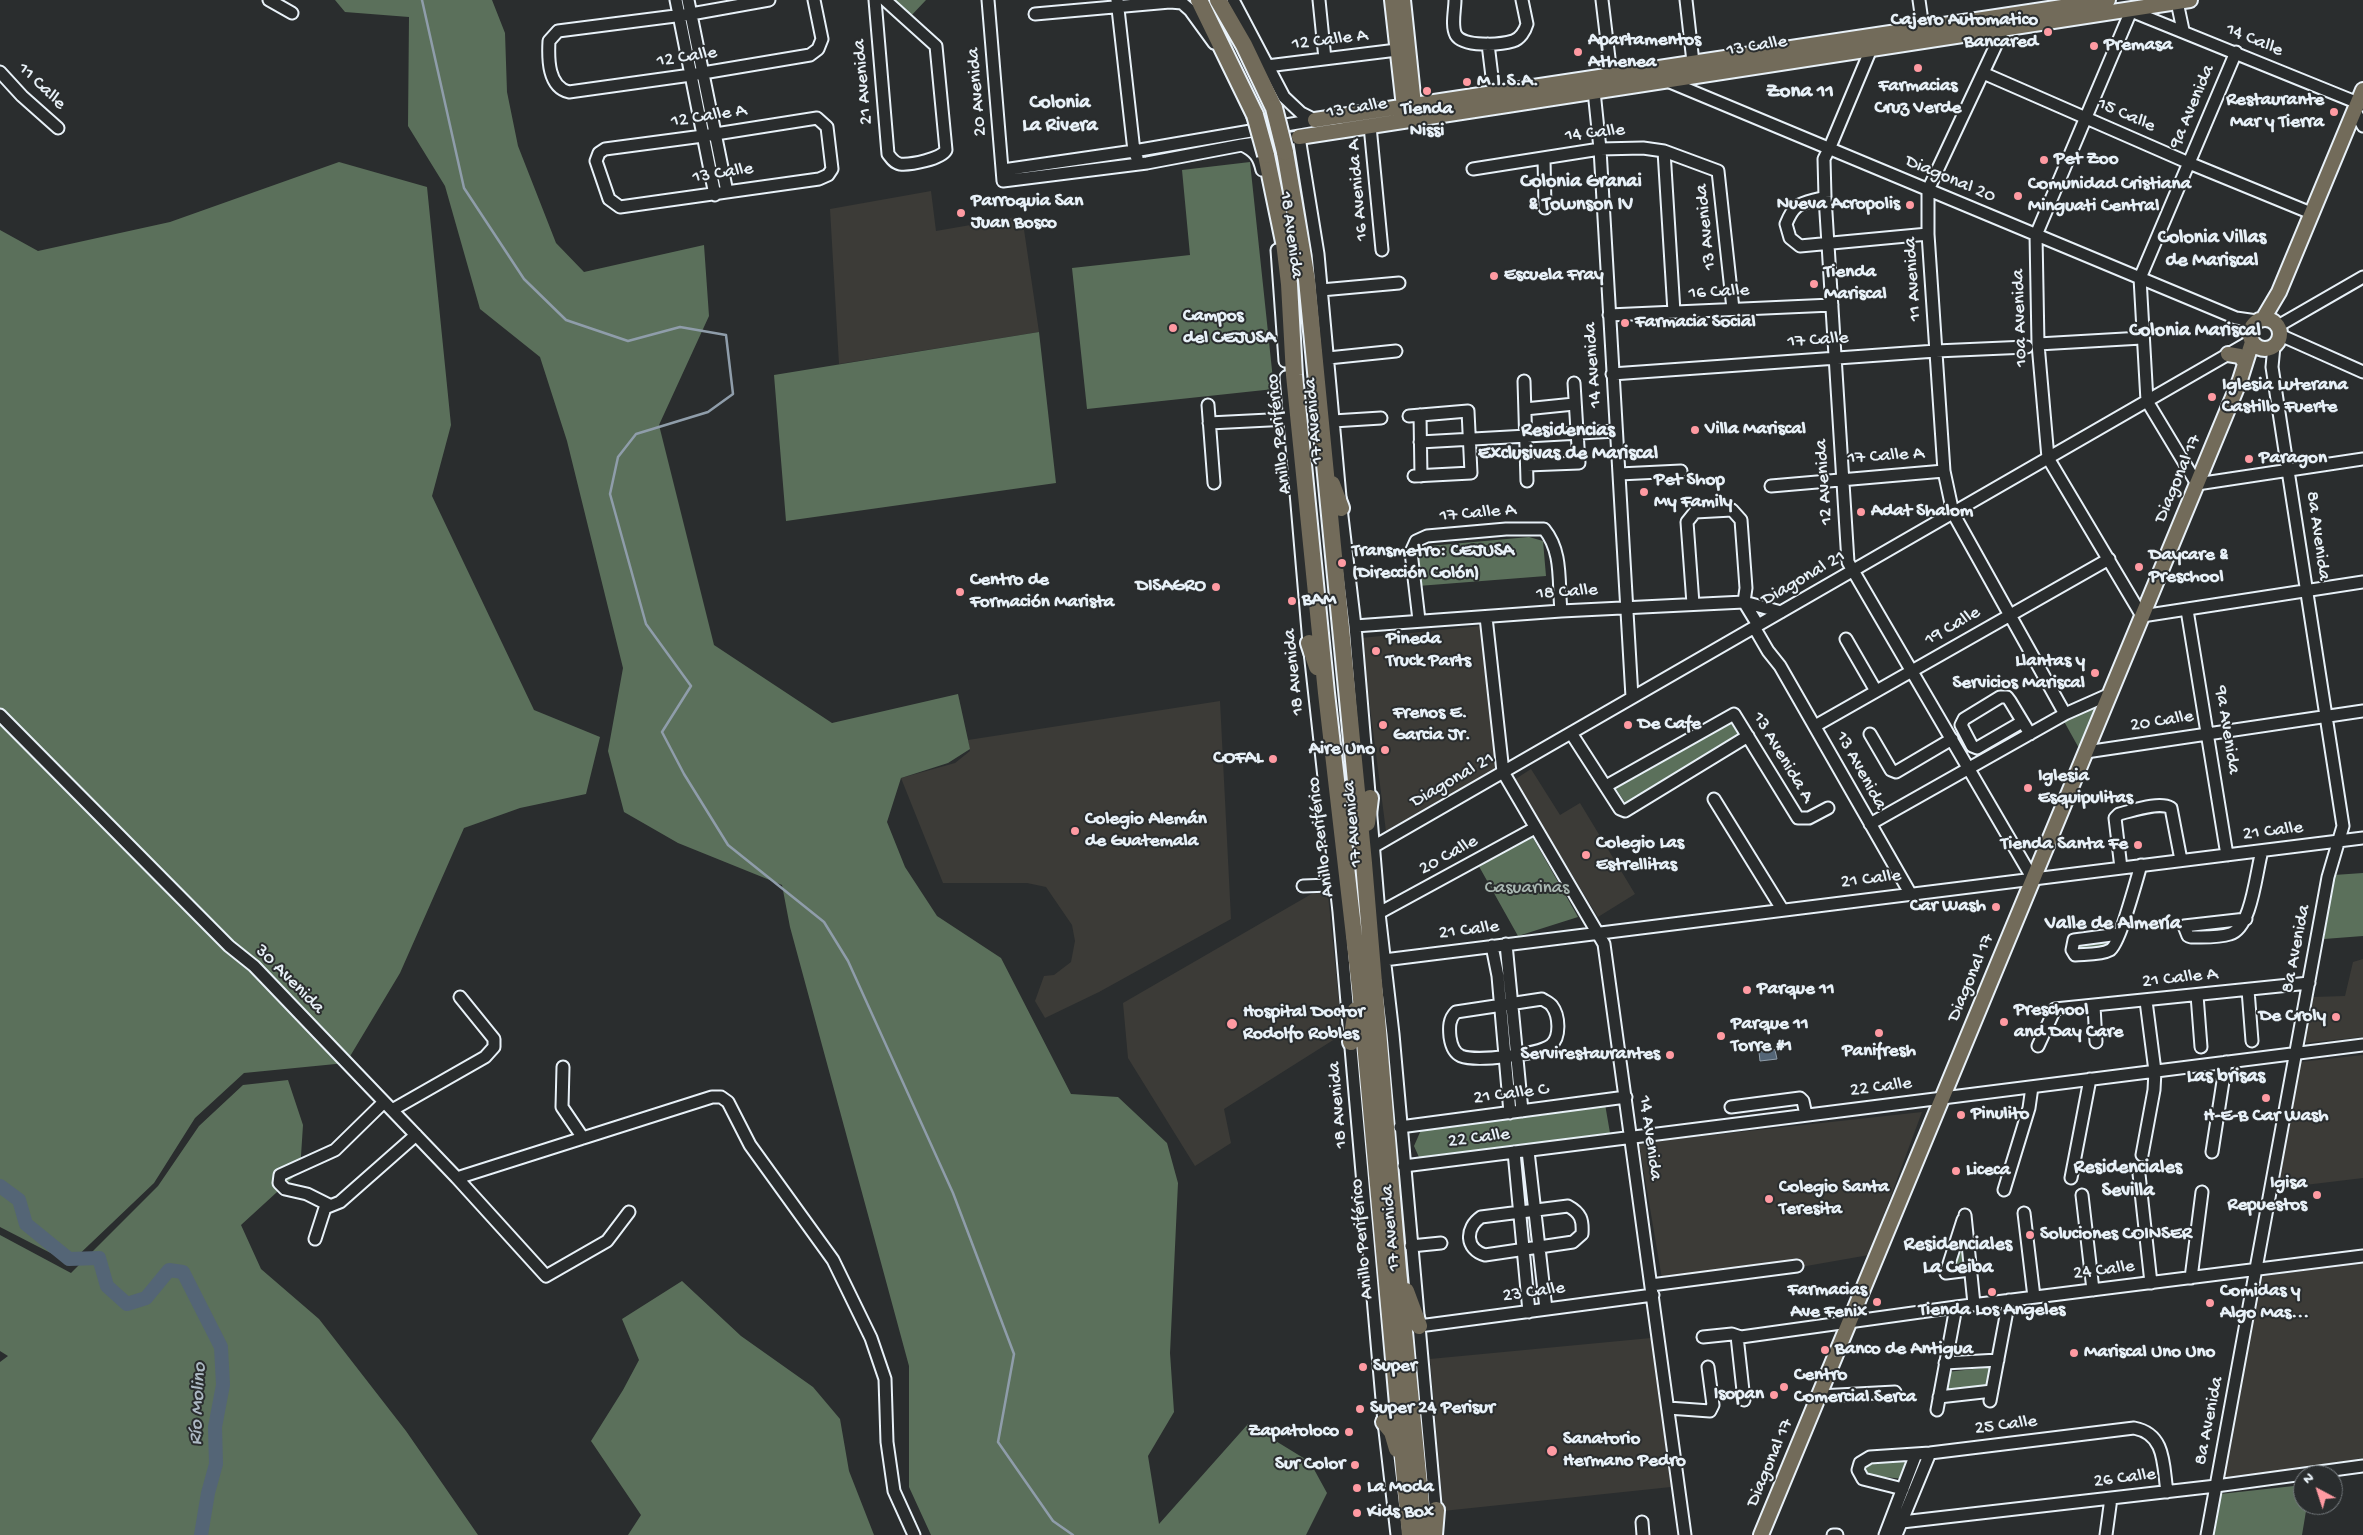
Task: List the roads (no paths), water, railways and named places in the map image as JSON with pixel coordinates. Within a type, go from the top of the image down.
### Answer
[{"type":"highway","name":"Anillo Periférico","points":[[1199,0],[1255,115],[1266,155],[1284,242],[1294,375],[1326,693],[1360,988],[1405,1475],[1400,1535]]},
{"type":"highway","name":"Anillo Periférico","points":[[1218,0],[1244,45],[1274,108],[1285,152],[1306,271],[1364,863],[1398,1270],[1424,1535]]},
{"type":"highway","points":[[1290,424],[1294,375]]},
{"type":"highway","points":[[1323,458],[1341,508]]},
{"type":"highway","points":[[1309,643],[1326,693]]},
{"type":"highway","points":[[1364,863],[1370,798]]},
{"type":"highway","points":[[1351,1042],[1360,988]]},
{"type":"highway","points":[[1398,1270],[1419,1326]]},
{"type":"highway","points":[[1384,1422],[1395,1439],[1399,1462],[1405,1475]]},
{"type":"highway","points":[[1434,1535],[1436,1510]]},
{"type":"main road","points":[[1392,0],[1397,50],[1409,106]]},
{"type":"main road","points":[[1402,0],[1409,106],[1406,113],[1432,117]]},
{"type":"main road","name":"13 Calle","points":[[1315,120],[1694,62],[1924,33],[2108,0]]},
{"type":"main road","name":"13 Calle","points":[[1300,137],[1871,49],[1924,33],[2004,28],[2131,11],[2184,0]]},
{"type":"main road","name":"Diagonal 17","points":[[2240,380],[2265,335],[2279,292],[2358,107],[2363,90]]},
{"type":"main road","name":"Diagonal 17","points":[[1761,1535],[2240,380],[2245,363],[2265,335]]},
{"type":"main road","points":[[2228,354],[2240,356],[2245,363]]},
{"type":"street","points":[[268,0],[292,13]]},
{"type":"street","points":[[676,0],[691,75],[709,135],[721,194]]},
{"type":"street","points":[[688,0],[703,73],[709,135]]},
{"type":"street","points":[[679,15],[770,0]]},
{"type":"street","name":"12 Calle","points":[[679,15],[564,30],[553,34],[549,44],[552,80],[562,90],[569,92],[691,75],[810,55],[818,49],[822,39],[817,3],[814,0]]},
{"type":"street","name":"21 Avenida","points":[[875,0],[888,154],[892,160],[900,164],[938,158],[946,150],[936,46],[885,0]]},
{"type":"street","points":[[979,0],[988,4]]},
{"type":"street","points":[[1233,0],[1267,66],[1291,106],[1315,120]]},
{"type":"street","points":[[1319,0],[1325,59]]},
{"type":"street","points":[[1455,0],[1454,26],[1459,38],[1464,42],[1488,44],[1513,41],[1524,31],[1528,24],[1522,0]]},
{"type":"street","points":[[1602,0],[1611,75]]},
{"type":"street","points":[[1686,0],[1694,62]]},
{"type":"street","points":[[1919,0],[1924,33]]},
{"type":"street","points":[[2182,30],[2184,0]]},
{"type":"street","points":[[1035,14],[1118,4],[1182,3],[1190,10],[1232,68]]},
{"type":"street","name":"20 Avenida","points":[[988,4],[1003,175]]},
{"type":"street","points":[[1118,4],[1134,151],[1139,160],[1147,163]]},
{"type":"street","name":"14 Calle","points":[[2131,11],[2236,52],[2358,107]]},
{"type":"street","name":"10a Avenida","points":[[2131,11],[2036,235],[2032,345],[2048,458],[2142,616]]},
{"type":"street","name":"11 Avenida","points":[[1953,513],[1944,471],[1928,234],[1928,190],[2004,28]]},
{"type":"street","points":[[1488,44],[1494,93]]},
{"type":"street","name":"12 Avenida","points":[[1871,49],[1824,159],[1827,243],[1848,562],[2033,879]]},
{"type":"street","name":"12 Calle A","points":[[1267,66],[1397,50]]},
{"type":"street","name":"9a Avenida","points":[[2197,484],[2147,401],[2140,278],[2236,52]]},
{"type":"street","name":"Diagonal 20","points":[[1643,70],[1661,81],[2236,318],[2265,335],[2304,347],[2363,372]]},
{"type":"street","name":"11 Calle","points":[[0,72],[29,103],[58,128]]},
{"type":"street","name":"15 Calle","points":[[1983,73],[2311,214]]},
{"type":"street","name":"Diagonal 20","points":[[1661,81],[1809,140],[1829,150]]},
{"type":"street","name":"14 Avenida","points":[[1594,91],[1600,150],[1632,697]]},
{"type":"street","points":[[2358,107],[2363,126]]},
{"type":"street","name":"12 Calle A","points":[[632,207],[618,207],[611,202],[596,161],[603,150],[819,118],[827,126],[832,169],[828,175],[819,179]]},
{"type":"street","name":"13 Calle","points":[[1003,175],[1315,120]]},
{"type":"street","name":"16 Avenida A","points":[[1370,126],[1382,250]]},
{"type":"street","points":[[1809,140],[1827,142],[1837,128]]},
{"type":"street","name":"13 Calle","points":[[1003,175],[1147,163],[1242,145],[1300,137]]},
{"type":"street","name":"17 Avenida","points":[[1300,137],[1322,290],[1341,508],[1355,626],[1379,914],[1439,1535]]},
{"type":"street","name":"18 Avenida","points":[[1242,145],[1254,150],[1260,160],[1277,242],[1290,424],[1309,643],[1334,866],[1351,1042],[1384,1422],[1400,1535]]},
{"type":"street","name":"14 Calle","points":[[1473,169],[1600,150],[1643,148],[1664,151],[1718,171]]},
{"type":"street","points":[[1664,151],[1674,312]]},
{"type":"street","points":[[1544,158],[1545,208]]},
{"type":"street","name":"13 Avenida","points":[[1718,171],[1733,310]]},
{"type":"street","name":"13 Calle","points":[[632,207],[819,179]]},
{"type":"street","points":[[1825,197],[1798,204],[1792,210],[1786,224],[1790,238],[1800,246],[1928,234]]},
{"type":"street","name":"Diagonal 21","points":[[1373,847],[2363,278]]},
{"type":"street","points":[[1322,290],[1399,283]]},
{"type":"street","name":"16 Calle","points":[[1609,315],[1832,305]]},
{"type":"street","name":"8a Avenida","points":[[2207,1535],[2294,1054],[2328,877],[2343,826],[2289,470],[2265,335]]},
{"type":"street","name":"17 Calle","points":[[1612,374],[1936,350],[2142,338]]},
{"type":"street","points":[[1328,358],[1396,351]]},
{"type":"street","points":[[1524,381],[1527,481]]},
{"type":"street","points":[[1527,465],[1578,462],[1574,383]]},
{"type":"street","points":[[1525,409],[1574,404]]},
{"type":"street","points":[[1208,405],[1214,483]]},
{"type":"street","points":[[1468,411],[1469,439],[1471,473],[1418,476],[1420,442],[1414,416],[1468,411]]},
{"type":"street","points":[[1333,421],[1381,418]]},
{"type":"street","points":[[1209,423],[1290,424]]},
{"type":"street","points":[[1420,442],[1616,431]]},
{"type":"street","points":[[2197,484],[2363,459]]},
{"type":"street","points":[[1619,474],[1681,471]]},
{"type":"street","name":"17 Calle A","points":[[1771,486],[1843,478],[1944,471]]},
{"type":"street","points":[[1693,604],[1687,522],[1696,512],[1732,510],[1742,520],[1746,588],[1744,602]]},
{"type":"street","points":[[1953,513],[2065,714]]},
{"type":"street","name":"17 Calle A","points":[[1419,620],[1411,552],[1416,541],[1427,536],[1449,533],[1513,528],[1544,529],[1553,539],[1558,558],[1562,611]]},
{"type":"street","name":"19 Calle","points":[[1815,726],[2109,559]]},
{"type":"street","points":[[2142,616],[2363,582]]},
{"type":"street","name":"13 Avenida","points":[[1744,602],[1774,648],[1780,666],[1910,893]]},
{"type":"street","name":"18 Calle","points":[[1355,626],[1562,611],[1744,602],[1780,612]]},
{"type":"street","name":"9a Avenida","points":[[2187,610],[2227,855]]},
{"type":"street","points":[[1486,617],[1503,772]]},
{"type":"street","points":[[1846,639],[1876,691]]},
{"type":"street","points":[[1870,824],[2065,714],[2110,694]]},
{"type":"street","points":[[2022,722],[1977,748],[1972,746],[1961,725],[1964,719],[2000,696],[2010,701],[2030,734]]},
{"type":"street","name":"20 Calle","points":[[2086,752],[2363,711]]},
{"type":"street","name":"13 Avenida A","points":[[1606,786],[1734,714],[1798,818],[1809,818],[1828,808]]},
{"type":"street","name":"30 Avenida","points":[[0,715],[229,946],[254,966],[457,1178],[546,1276],[607,1242],[629,1212]]},
{"type":"street","points":[[1571,733],[1622,811],[1748,736]]},
{"type":"street","points":[[1870,734],[1891,770],[1896,772],[1952,739]]},
{"type":"street","name":"14 Avenida","points":[[1503,772],[1604,944],[1685,1535]]},
{"type":"street","points":[[1714,799],[1782,909]]},
{"type":"street","points":[[2121,868],[2116,818],[2119,814],[2155,807],[2167,806],[2171,808],[2181,860]]},
{"type":"street","name":"20 Calle","points":[[1379,914],[1535,828]]},
{"type":"street","name":"21 Calle","points":[[1384,960],[2363,838]]},
{"type":"street","points":[[2246,919],[2184,926],[2188,936],[2191,937],[2220,936],[2236,931],[2246,919],[2262,851]]},
{"type":"street","points":[[2119,934],[2074,940],[2072,950],[2075,955],[2109,951],[2115,946],[2119,934],[2140,865]]},
{"type":"street","points":[[1303,886],[1330,885],[1336,890]]},
{"type":"street","points":[[1506,944],[1506,1003],[1511,1055],[1522,1111]]},
{"type":"street","points":[[1492,946],[1506,1003]]},
{"type":"street","name":"21 Calle A","points":[[2038,1046],[2055,1009],[2146,1001],[2309,982]]},
{"type":"street","points":[[2248,990],[2252,1041]]},
{"type":"street","points":[[2197,995],[2201,1047]]},
{"type":"street","points":[[329,1205],[307,1194],[286,1189],[279,1183],[280,1175],[335,1150],[388,1106],[485,1057],[494,1048],[494,1039],[460,997]]},
{"type":"street","points":[[1542,1000],[1552,1005],[1557,1017],[1557,1036],[1551,1044],[1542,1049],[1511,1055],[1471,1059],[1459,1056],[1453,1048],[1450,1023],[1456,1012],[1506,1003],[1542,1000]]},
{"type":"street","points":[[2142,1154],[2154,1090],[2155,1071],[2146,1001]]},
{"type":"street","points":[[2094,1006],[2096,1042]]},
{"type":"street","name":"22 Calle","points":[[1404,1166],[2363,1045]]},
{"type":"street","points":[[1510,1112],[1511,1055]]},
{"type":"street","points":[[2212,1152],[2226,1062]]},
{"type":"street","points":[[563,1072],[562,1107],[586,1137]]},
{"type":"street","points":[[2071,1178],[2090,1079]]},
{"type":"street","points":[[2004,1190],[2028,1108],[2032,1087]]},
{"type":"street","points":[[457,1178],[712,1097],[722,1097],[728,1102],[750,1145],[833,1260],[871,1338],[884,1379],[887,1442],[894,1491],[914,1535]]},
{"type":"street","name":"21 Calle C","points":[[1400,1127],[1626,1097]]},
{"type":"street","points":[[1730,1107],[1800,1098],[1803,1102],[1806,1116]]},
{"type":"street","points":[[1774,1102],[1776,1119]]},
{"type":"street","points":[[1753,1104],[1756,1122]]},
{"type":"street","points":[[316,1239],[325,1208],[340,1202],[416,1135]]},
{"type":"street","points":[[1528,1151],[1546,1309]]},
{"type":"street","points":[[1514,1152],[1529,1312]]},
{"type":"street","points":[[2139,1174],[2151,1283]]},
{"type":"street","points":[[2191,1278],[2202,1192]]},
{"type":"street","points":[[2082,1195],[2094,1290]]},
{"type":"street","points":[[1568,1206],[1576,1210],[1583,1220],[1582,1234],[1573,1242],[1485,1255],[1477,1252],[1472,1246],[1469,1230],[1472,1223],[1481,1217],[1534,1210],[1568,1206]]},
{"type":"street","points":[[2024,1213],[2034,1297]]},
{"type":"street","points":[[1970,1270],[1946,1273],[1965,1215],[1974,1304]]},
{"type":"street","points":[[1411,1246],[1441,1243]]},
{"type":"street","name":"24 Calle","points":[[1703,1337],[1732,1334],[1737,1336],[1974,1304],[2363,1256]]},
{"type":"street","name":"23 Calle","points":[[1419,1326],[1529,1312],[1797,1266]]},
{"type":"street","points":[[1939,1398],[1991,1396],[2009,1300]]},
{"type":"street","points":[[1937,1410],[1956,1307]]},
{"type":"street","points":[[1737,1336],[1744,1400]]},
{"type":"street","points":[[1945,1363],[1998,1360]]},
{"type":"street","points":[[1668,1408],[1710,1412],[1713,1405],[1708,1367]]},
{"type":"street","points":[[1819,1396],[1895,1392]]},
{"type":"street","name":"25 Calle","points":[[1904,1489],[1863,1479],[1859,1475],[1858,1467],[1863,1460],[1870,1458],[1930,1454],[2128,1428],[2147,1431],[2159,1445],[2168,1492]]},
{"type":"street","points":[[1896,1535],[1896,1522],[1904,1489],[1916,1454]]},
{"type":"street","points":[[1885,1535],[1896,1522],[1930,1454]]},
{"type":"street","name":"26 Calle","points":[[1896,1522],[2168,1492],[2363,1466]]},
{"type":"street","points":[[2106,1535],[2111,1498]]},
{"type":"street","points":[[1642,1522],[1643,1535]]},
{"type":"water","points":[[1775,1050],[1777,1059],[1760,1061],[1759,1052]]},
{"type":"waterway","points":[[422,0],[464,188],[524,279],[566,320],[628,341],[680,327],[726,335],[733,394],[708,412],[636,434],[618,457],[610,494],[646,624],[691,686],[662,732],[684,774],[728,845],[824,922],[848,961],[953,1193],[1014,1354],[998,1442],[1053,1521],[1073,1535]]},
{"type":"waterway","name":"Río Molino","points":[[0,1186],[19,1200],[26,1224],[69,1259],[99,1258],[107,1286],[127,1304],[146,1298],[169,1270],[183,1272],[221,1347],[223,1385],[215,1427],[216,1464],[208,1493],[201,1535]]},
{"type":"place","name":"Cajero Automatico Bancared","points":[[2048,32]]},
{"type":"place","name":"Premasa","points":[[2094,46]]},
{"type":"place","name":"Apartamentos Athenea","points":[[1578,52]]},
{"type":"place","name":"Farmacias Cruz Verde","points":[[1918,68]]},
{"type":"place","name":"M.I.S.A.","points":[[1467,82]]},
{"type":"place","name":"Tienda Nissi","points":[[1427,91]]},
{"type":"place","name":"Restaurante Mar y Tierra","points":[[2334,112]]},
{"type":"place","name":"Pet Zoo","points":[[2044,160]]},
{"type":"place","name":"Comunidad Cristiana Minguati Central","points":[[2018,196]]},
{"type":"place","name":"Nueva Acropolis","points":[[1910,205]]},
{"type":"place","name":"Parroquia San Juan Bosco","points":[[961,213]]},
{"type":"place","name":"Escuela Fray","points":[[1494,276]]},
{"type":"place","name":"Tienda Mariscal","points":[[1814,284]]},
{"type":"place","name":"Farmacia Social","points":[[1625,323]]},
{"type":"place","name":"Campos del CEJUSA","points":[[1173,328]]},
{"type":"place","name":"Iglesia Luterana Castillo Fuerte","points":[[2212,397]]},
{"type":"place","name":"Villa Mariscal","points":[[1695,430]]},
{"type":"place","name":"Paragon","points":[[2249,459]]},
{"type":"place","name":"Pet Shop My Family","points":[[1644,492]]},
{"type":"place","name":"Adat Shalom","points":[[1861,512]]},
{"type":"place","name":"Transmetro: CEJUSA (Dirección Colón)","points":[[1342,563]]},
{"type":"place","name":"Daycare & Preschool","points":[[2139,567]]},
{"type":"place","name":"DISAGRO","points":[[1216,587]]},
{"type":"place","name":"Centro de Formación Marista","points":[[960,592]]},
{"type":"place","name":"BAM","points":[[1292,601]]},
{"type":"place","name":"Pineda Truck Parts","points":[[1376,651]]},
{"type":"place","name":"Llantas y Servicios Mariscal","points":[[2095,673]]},
{"type":"place","name":"Frenos E. Garcia Jr.","points":[[1383,725]]},
{"type":"place","name":"De Cafe","points":[[1628,725]]},
{"type":"place","name":"Aire Uno","points":[[1385,750]]},
{"type":"place","name":"COFAL","points":[[1273,759]]},
{"type":"place","name":"Iglesia Esquipulitas","points":[[2028,788]]},
{"type":"place","name":"Colegio Alemán de Guatemala","points":[[1075,831]]},
{"type":"place","name":"Tienda Santa Fe","points":[[2138,845]]},
{"type":"place","name":"Colegio Las Estrellitas","points":[[1586,855]]},
{"type":"place","name":"Car Wash","points":[[1996,907]]},
{"type":"place","name":"Parque 11","points":[[1747,990]]},
{"type":"place","name":"De Croly","points":[[2336,1017]]},
{"type":"place","name":"Preschool and Day Care","points":[[2004,1022]]},
{"type":"place","name":"Hospital Doctor Rodolfo Robles","points":[[1232,1024]]},
{"type":"place","name":"Panifresh","points":[[1879,1033]]},
{"type":"place","name":"Parque 11 Torre #1","points":[[1721,1036]]},
{"type":"place","name":"Servirestaurantes","points":[[1670,1055]]},
{"type":"place","name":"H-E-B Car Wash","points":[[2266,1098]]},
{"type":"place","name":"Pinulito","points":[[1961,1115]]},
{"type":"place","name":"Liceca","points":[[1956,1171]]},
{"type":"place","name":"Igisa Repuestos","points":[[2317,1195]]},
{"type":"place","name":"Colegio Santa Teresita","points":[[1769,1199]]},
{"type":"place","name":"Soluciones COINSER","points":[[2030,1235]]},
{"type":"place","name":"Tienda Los Angeles","points":[[1992,1292]]},
{"type":"place","name":"Farmacias Ave Fenix","points":[[1877,1302]]},
{"type":"place","name":"Comidas y Algo Mas...","points":[[2210,1303]]},
{"type":"place","name":"Banco de Antigua","points":[[1825,1350]]},
{"type":"place","name":"Mariscal Uno Uno","points":[[2074,1353]]},
{"type":"place","name":"Super","points":[[1363,1367]]},
{"type":"place","name":"Centro Comercial Serca","points":[[1784,1387]]},
{"type":"place","name":"Isopan","points":[[1774,1395]]},
{"type":"place","name":"Super 24 Perisur","points":[[1360,1409]]},
{"type":"place","name":"Zapatoloco","points":[[1349,1432]]},
{"type":"place","name":"Sanatorio Hermano Pedro","points":[[1552,1451]]},
{"type":"place","name":"Sur Color","points":[[1355,1465]]},
{"type":"place","name":"La Moda","points":[[1357,1488]]},
{"type":"place","name":"Kids Box","points":[[1357,1513]]},
{"type":"district","name":"Zona 11","points":[[1800,93]]},
{"type":"district","name":"Colonia La Rivera","points":[[1060,116]]},
{"type":"district","name":"Colonia Granai & Townson IV","points":[[1581,194]]},
{"type":"district","name":"Colonia Villas de Mariscal","points":[[2212,250]]},
{"type":"district","name":"Colonia Mariscal","points":[[2195,332]]},
{"type":"district","name":"Residencias Exclusivas de Mariscal","points":[[1568,444]]},
{"type":"district","name":"Valle de Almería","points":[[2113,925]]},
{"type":"district","name":"Las brisas","points":[[2226,1078]]},
{"type":"district","name":"Residenciales Sevilla","points":[[2128,1180]]},
{"type":"district","name":"Residenciales La Ceiba","points":[[1958,1258]]},
{"type":"park label","name":"Casuarinas","points":[[1527,889]]}]
